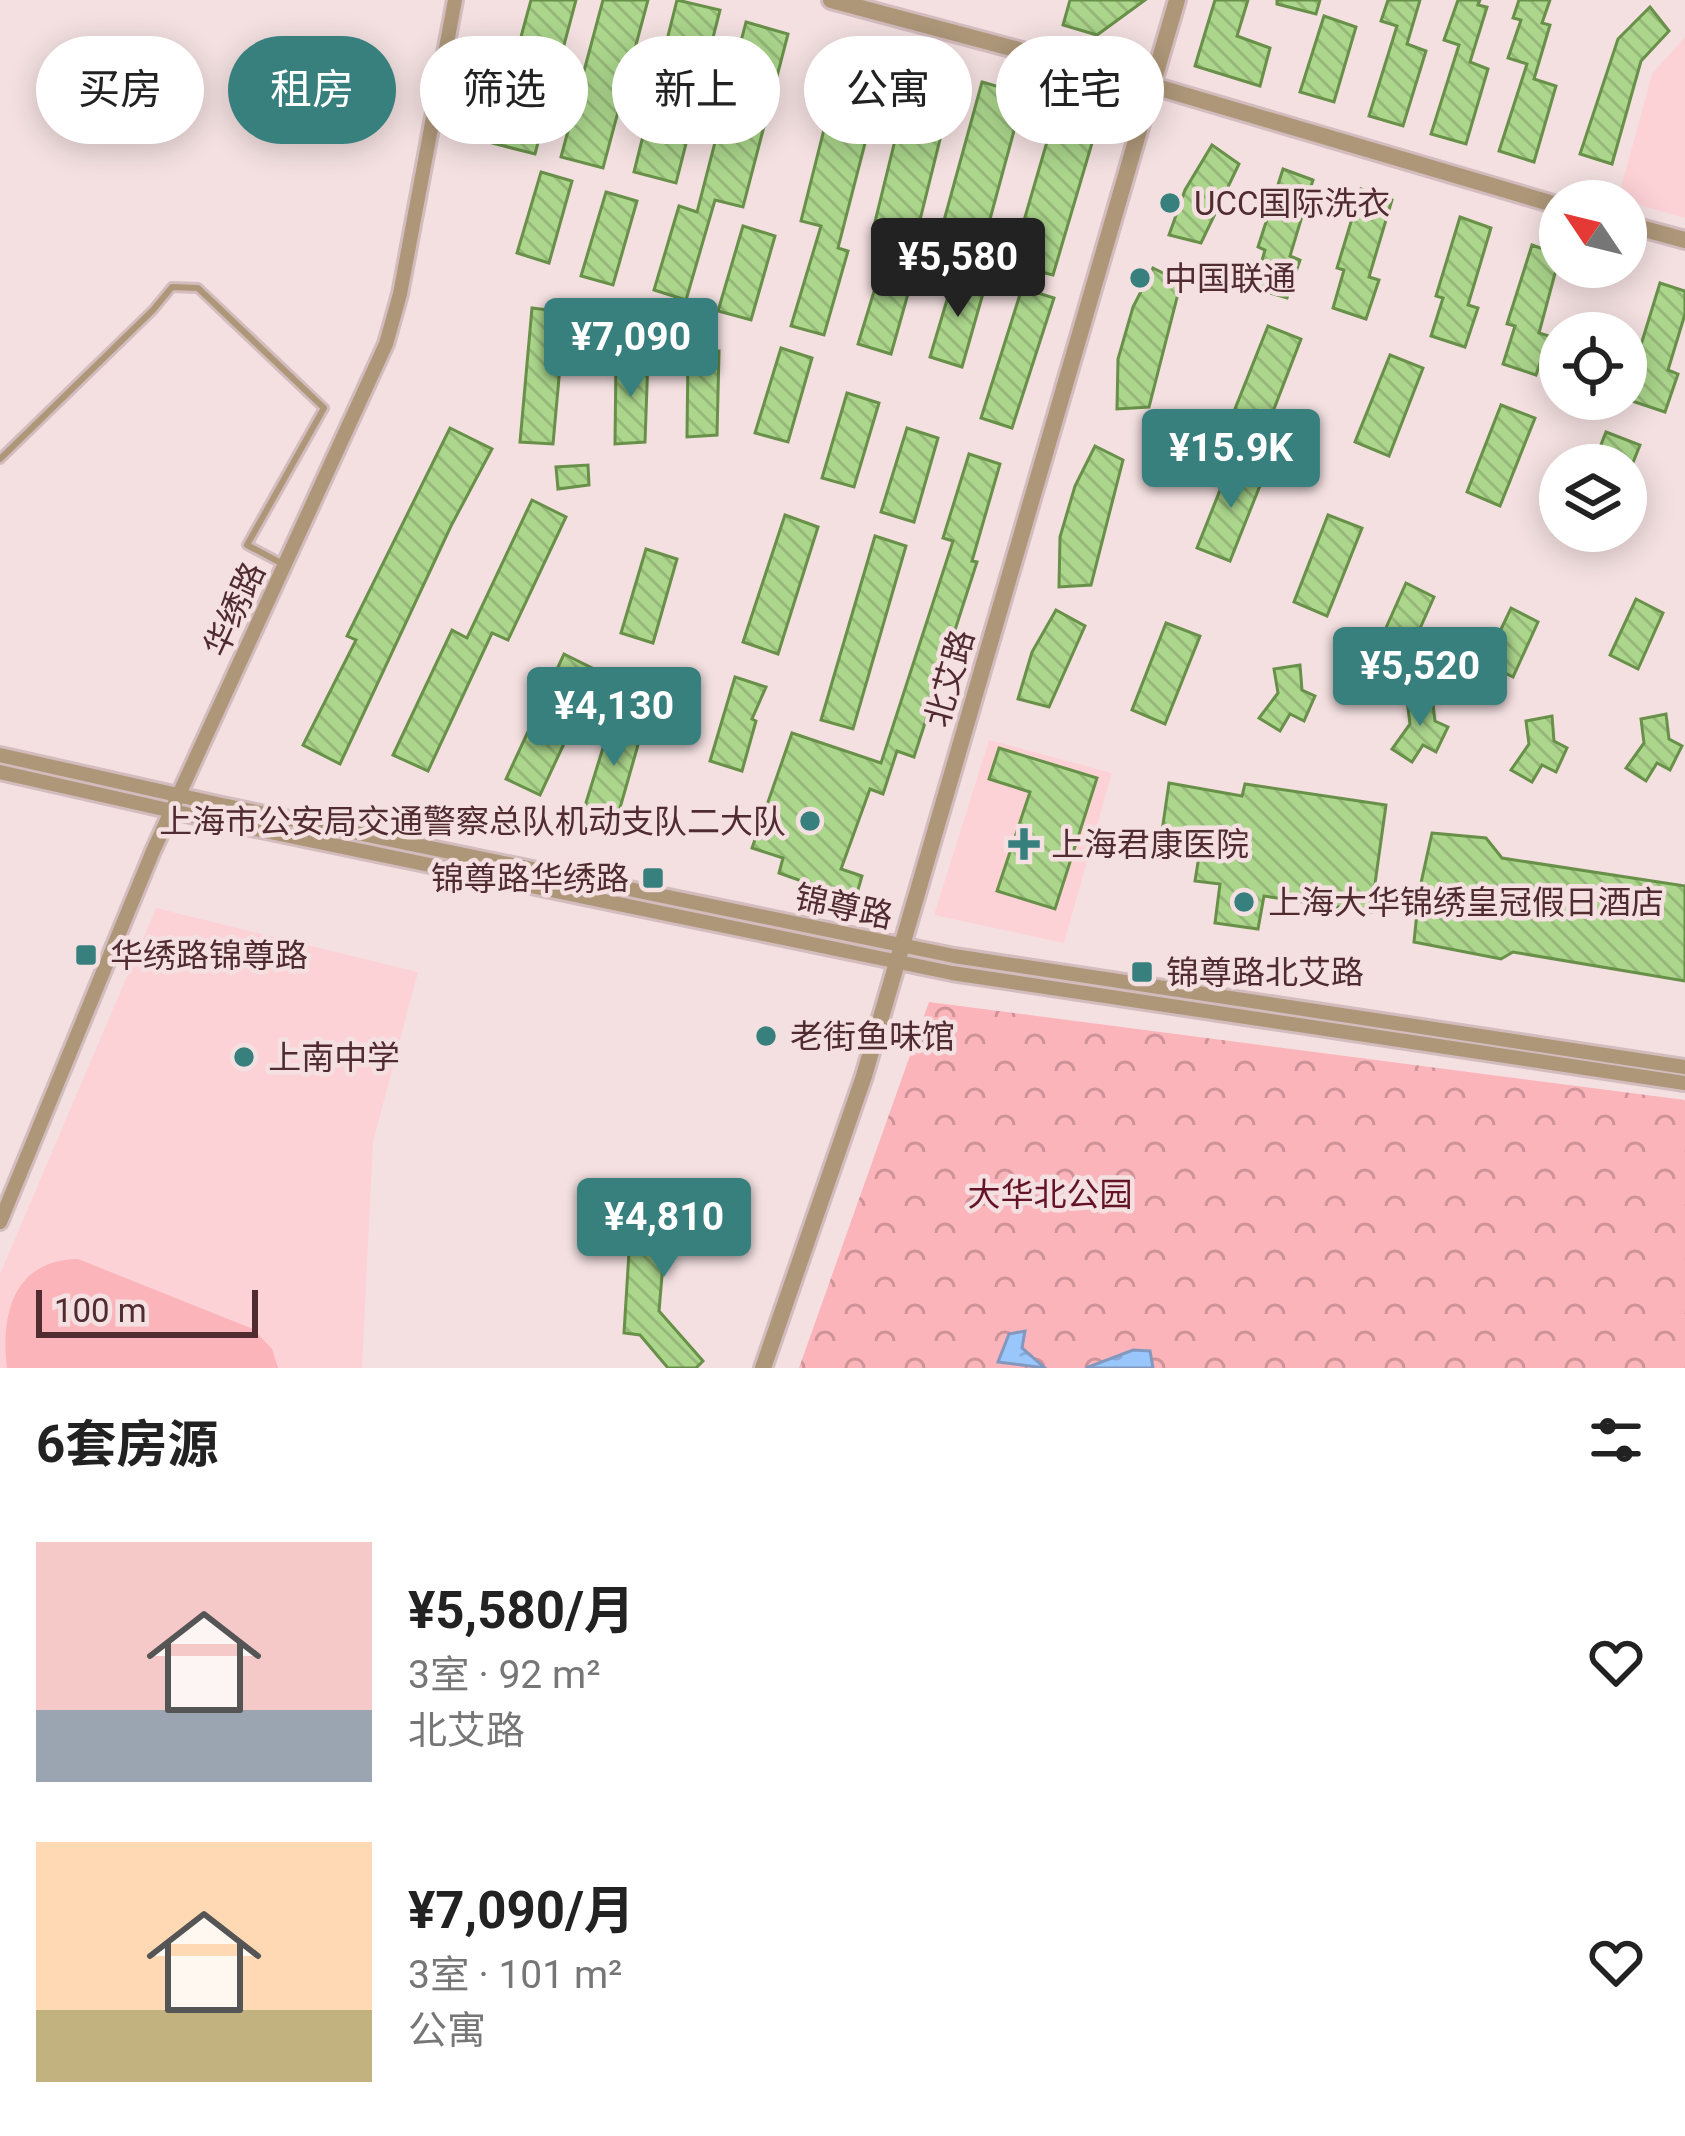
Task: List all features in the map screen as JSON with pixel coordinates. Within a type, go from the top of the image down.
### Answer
[{"type":"street","name":"华绣路","points":[[0,1222],[171,811],[375,370],[394,319],[454,0]]},
{"type":"street","points":[[831,0],[996,44]]},
{"type":"street","name":"北艾路","points":[[1164,41],[1177,0]]},
{"type":"street","points":[[1164,89],[1539,200]]},
{"type":"street","name":"北艾路","points":[[763,1368],[838,1156],[900,954],[1133,144]]},
{"type":"street","points":[[1647,230],[1685,240]]},
{"type":"street","name":"锦尊路","points":[[0,755],[900,954],[1685,1067]]},
{"type":"street","name":"锦尊路","points":[[0,772],[171,811],[900,954],[1685,1083]]},
{"type":"lane","points":[[0,459],[172,286],[198,288],[324,408],[247,545],[284,565]]},
{"type":"shaded area","points":[[1685,37],[1685,218],[1647,207],[1647,180],[1623,180],[1652,74]]},
{"type":"shaded area","name":"上海君康医院","points":[[989,740],[1112,773],[1064,943],[934,915]]},
{"type":"shaded area","name":"上南中学","points":[[156,908],[418,972],[373,1142],[362,1368],[0,1368],[0,1274]]},
{"type":"green space","name":"大华北公园","points":[[929,1002],[1685,1100],[1685,1368],[799,1368]]},
{"type":"green space","points":[[78,1259],[253,1329],[272,1349],[278,1368],[7,1368],[6,1327],[17,1292],[40,1268]]},
{"type":"water","points":[[1025,1331],[1022,1348],[1045,1368],[998,1362],[1009,1334]]},
{"type":"water","points":[[1133,1350],[1150,1351],[1153,1368],[1086,1368]]},
{"type":"building","points":[[531,0],[576,0],[566,36],[521,36]]},
{"type":"building","points":[[603,0],[648,0],[638,36],[612,36],[612,134],[603,168],[561,157],[564,144],[588,144],[588,56]]},
{"type":"building","points":[[677,0],[720,10],[713,36],[668,36]]},
{"type":"building","points":[[1070,0],[1145,0],[1097,35],[1063,25]]},
{"type":"building","points":[[1215,0],[1248,0],[1237,36],[1270,48],[1260,86],[1195,66]]},
{"type":"building","points":[[1277,0],[1320,0],[1316,14],[1277,4]]},
{"type":"building","points":[[1388,0],[1420,0],[1407,44],[1426,51],[1403,126],[1369,116],[1397,26],[1381,21]]},
{"type":"building","points":[[1458,0],[1480,0],[1478,5],[1487,7],[1470,62],[1488,69],[1466,144],[1431,134],[1459,45],[1444,40]]},
{"type":"building","points":[[1519,0],[1550,0],[1542,23],[1550,25],[1534,79],[1556,86],[1534,162],[1499,151],[1527,64],[1508,58],[1521,20],[1513,18]]},
{"type":"building","points":[[1650,7],[1669,31],[1641,61],[1612,164],[1580,154],[1618,39]]},
{"type":"building","points":[[1324,16],[1356,27],[1334,102],[1300,92]]},
{"type":"building","points":[[746,22],[788,34],[780,65],[780,36],[742,36]]},
{"type":"building","points":[[982,82],[996,86],[996,144],[1010,144],[980,256],[937,246],[965,144],[972,144],[972,118]]},
{"type":"building","points":[[496,144],[538,144],[535,154]]},
{"type":"building","points":[[641,144],[686,144],[676,183],[634,172]]},
{"type":"building","points":[[715,144],[759,144],[743,207],[715,200],[686,300],[654,290],[679,206],[697,212]]},
{"type":"building","points":[[820,144],[865,144],[838,248],[848,251],[824,335],[791,326],[821,226],[801,221]]},
{"type":"building","points":[[894,144],[939,144],[915,240],[873,230]]},
{"type":"building","points":[[1046,144],[1092,144],[1053,275],[1011,265]]},
{"type":"building","points":[[1212,145],[1239,164],[1201,243],[1169,235],[1185,190]]},
{"type":"building","points":[[1283,169],[1313,180],[1290,256],[1300,260],[1287,298],[1254,288],[1265,250],[1258,247]]},
{"type":"building","points":[[541,172],[572,181],[549,263],[517,253]]},
{"type":"building","points":[[1361,189],[1392,200],[1369,277],[1379,280],[1366,319],[1333,308],[1344,270],[1337,268]]},
{"type":"building","points":[[606,192],[637,201],[613,285],[581,276]]},
{"type":"building","points":[[1460,217],[1491,228],[1468,305],[1478,308],[1465,347],[1431,336],[1443,298],[1436,296]]},
{"type":"building","points":[[743,226],[775,236],[751,320],[718,311]]},
{"type":"building","points":[[1532,245],[1539,248],[1539,288],[1551,288],[1545,312],[1539,312],[1536,375],[1503,364],[1515,326],[1507,324]]},
{"type":"building","points":[[886,252],[910,259],[908,267],[915,269],[891,354],[858,344]]},
{"type":"building","points":[[1153,268],[1181,282],[1149,407],[1117,409],[1118,359],[1133,307]]},
{"type":"building","points":[[955,273],[986,283],[962,367],[930,357]]},
{"type":"building","points":[[1660,283],[1685,291],[1685,314],[1668,370],[1678,374],[1665,412],[1647,406],[1647,325]]},
{"type":"building","points":[[1022,288],[1054,298],[1012,428],[981,418]]},
{"type":"building","points":[[532,308],[565,312],[553,444],[520,442]]},
{"type":"building","points":[[1268,326],[1301,339],[1267,427],[1233,414]]},
{"type":"building","points":[[781,348],[812,358],[788,442],[755,433]]},
{"type":"building","points":[[688,351],[719,351],[717,435],[687,437]]},
{"type":"building","points":[[1390,355],[1423,368],[1389,456],[1355,442]]},
{"type":"building","points":[[616,358],[648,358],[645,442],[615,444]]},
{"type":"building","points":[[847,393],[879,403],[854,487],[822,478]]},
{"type":"building","points":[[1501,405],[1535,418],[1500,506],[1467,492]]},
{"type":"building","points":[[450,428],[492,449],[340,764],[303,745],[356,640],[347,636]]},
{"type":"building","points":[[907,428],[938,438],[914,522],[881,512]]},
{"type":"building","points":[[1606,432],[1637,444],[1601,444]]},
{"type":"building","points":[[1095,446],[1123,460],[1091,585],[1059,587],[1060,537],[1075,486]]},
{"type":"building","points":[[969,454],[1000,464],[972,561],[977,562],[914,757],[897,751],[883,794],[870,789],[841,869],[862,876],[855,900],[779,873],[783,858],[752,848],[792,733],[881,763],[953,541],[943,538]]},
{"type":"building","points":[[1232,460],[1265,473],[1230,561],[1197,548]]},
{"type":"building","points":[[588,465],[589,485],[558,489],[556,467]]},
{"type":"building","points":[[532,500],[566,517],[508,640],[492,633],[428,771],[393,755],[452,630],[467,638]]},
{"type":"building","points":[[785,515],[818,527],[778,654],[743,642]]},
{"type":"building","points":[[1328,515],[1362,528],[1327,616],[1294,602]]},
{"type":"building","points":[[875,536],[906,546],[853,729],[821,720]]},
{"type":"building","points":[[646,549],[677,559],[653,643],[621,633]]},
{"type":"building","points":[[1406,583],[1434,597],[1409,653],[1381,639]]},
{"type":"building","points":[[1636,599],[1663,613],[1638,669],[1610,655]]},
{"type":"building","points":[[1511,608],[1538,622],[1513,677],[1485,663]]},
{"type":"building","points":[[1056,610],[1085,626],[1049,707],[1018,699],[1032,652]]},
{"type":"building","points":[[1166,623],[1200,636],[1165,724],[1132,710]]},
{"type":"building","points":[[564,654],[598,671],[540,795],[506,779]]},
{"type":"building","points":[[1300,665],[1302,690],[1315,696],[1304,721],[1290,714],[1280,731],[1259,718],[1278,693],[1274,669]]},
{"type":"building","points":[[672,677],[697,690],[675,729],[652,717]]},
{"type":"building","points":[[735,677],[766,687],[752,719],[756,721],[742,771],[710,761]]},
{"type":"building","points":[[1432,696],[1435,721],[1448,727],[1436,752],[1423,745],[1412,762],[1392,749],[1410,724],[1407,700]]},
{"type":"building","points":[[1666,714],[1669,739],[1682,746],[1670,770],[1657,763],[1646,781],[1626,768],[1644,743],[1641,719]]},
{"type":"building","points":[[1552,716],[1554,741],[1567,748],[1556,772],[1542,765],[1532,782],[1511,770],[1529,744],[1526,721]]},
{"type":"building","points":[[611,722],[642,731],[618,815],[585,806]]},
{"type":"building","points":[[999,748],[1097,778],[1055,909],[997,891],[1030,792],[989,779]]},
{"type":"building","name":"上海大华锦绣皇冠假日酒店","points":[[1169,783],[1242,796],[1245,784],[1386,805],[1371,912],[1264,896],[1258,929],[1215,923],[1220,884],[1195,881],[1200,850],[1160,845]]},
{"type":"building","points":[[1432,833],[1486,838],[1502,858],[1685,886],[1685,981],[1513,952],[1501,959],[1414,942]]},
{"type":"building","points":[[706,1188],[726,1210],[663,1264],[659,1311],[703,1361],[696,1368],[668,1368],[640,1335],[624,1333],[630,1236],[647,1237]]},
{"type":"place","name":"UCC国际洗衣","points":[[1170,203]]},
{"type":"place","name":"中国联通","points":[[1140,278]]},
{"type":"place","name":"上海市公安局交通警察总队机动支队二大队","points":[[810,821]]},
{"type":"place","name":"上海君康医院","points":[[1024,844]]},
{"type":"place","name":"锦尊路华绣路","points":[[653,878]]},
{"type":"place","name":"上海大华锦绣皇冠假日酒店","points":[[1244,902]]},
{"type":"place","name":"华绣路锦尊路","points":[[86,955]]},
{"type":"place","name":"锦尊路北艾路","points":[[1142,972]]},
{"type":"place","name":"老街鱼味馆","points":[[766,1036]]},
{"type":"place","name":"上南中学","points":[[244,1057]]}]
